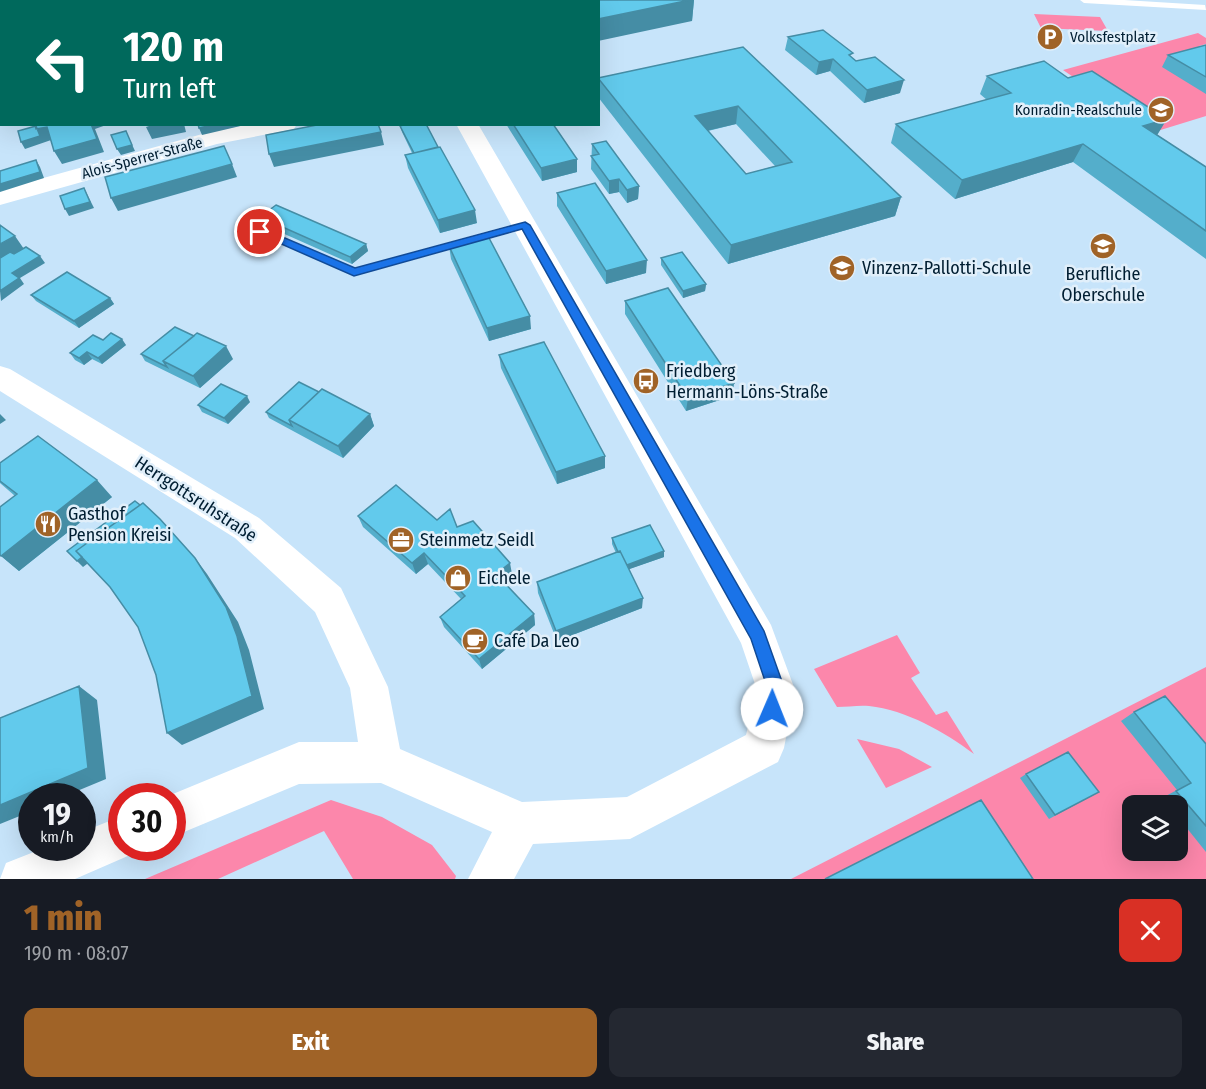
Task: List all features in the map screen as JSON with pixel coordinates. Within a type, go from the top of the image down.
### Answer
[{"type":"street","name":"Alois-Sperrer-Straße","points":[[0,198],[214,138],[276,126]]},
{"type":"street","points":[[186,810],[299,763],[382,762],[521,823],[630,818],[764,748],[776,690],[758,637],[468,126]]},
{"type":"street","name":"Herrgottsruhstraße","points":[[0,377],[247,528],[328,600],[369,687],[382,762]]},
{"type":"street","points":[[490,879],[521,823]]},
{"type":"street","points":[[22,879],[108,843]]},
{"type":"lane","points":[[1084,0],[1205,8],[1199,0]]},
{"type":"lane","points":[[260,232],[354,272],[525,225]]},
{"type":"shaded area","points":[[1034,14],[1100,17],[1108,31],[1041,28]]},
{"type":"shaded area","name":"Konradin-Realschule","points":[[1198,33],[1206,38],[1206,44],[1199,46],[1206,50],[1206,116],[1154,132],[1063,70]]},
{"type":"shaded area","points":[[897,635],[920,673],[911,678],[936,715],[947,711],[974,754],[938,730],[897,712],[869,706],[837,707],[814,669]]},
{"type":"shaded area","points":[[1206,667],[1206,879],[791,879]]},
{"type":"shaded area","points":[[857,739],[899,749],[932,767],[886,788]]},
{"type":"shaded area","points":[[331,800],[382,817],[432,845],[456,876],[455,879],[353,879],[324,831],[218,879],[145,879]]},
{"type":"building","points":[[600,0],[690,0],[600,19]]},
{"type":"building","points":[[823,30],[853,53],[849,55],[856,61],[875,57],[904,80],[867,90],[833,59],[819,62],[788,37]]},
{"type":"building","points":[[1206,45],[1206,77],[1168,55]]},
{"type":"building","points":[[743,47],[901,197],[731,245],[600,81],[600,78]],"holes":[[[738,106],[792,162],[746,174],[695,116]]]},
{"type":"building","points":[[1044,61],[1068,78],[1092,71],[1167,119],[1143,126],[1206,167],[1206,231],[1083,144],[962,180],[896,124],[1011,93],[987,76]]},
{"type":"building","points":[[35,126],[92,126],[97,139],[54,151],[47,127],[36,129]]},
{"type":"building","points":[[36,126],[40,136],[21,142],[18,131]]},
{"type":"building","points":[[312,126],[379,126],[381,132],[269,154],[266,135]]},
{"type":"building","points":[[400,126],[427,126],[438,147],[414,153]]},
{"type":"building","points":[[514,126],[554,126],[577,159],[541,168]]},
{"type":"building","points":[[126,131],[132,145],[117,149],[111,135]]},
{"type":"building","points":[[606,141],[639,186],[627,190],[619,179],[609,181],[591,156],[599,154],[592,144]]},
{"type":"building","points":[[224,146],[232,164],[111,198],[105,177]]},
{"type":"building","points":[[440,147],[475,210],[438,220],[405,155]]},
{"type":"building","points":[[36,160],[40,172],[0,184],[0,171]]},
{"type":"building","points":[[595,183],[647,260],[606,271],[557,193]]},
{"type":"building","points":[[84,188],[90,202],[65,209],[60,196]]},
{"type":"building","points":[[276,205],[366,244],[350,257],[260,217]]},
{"type":"building","points":[[0,225],[15,236],[0,244]]},
{"type":"building","points":[[488,236],[530,316],[487,328],[449,246]]},
{"type":"building","points":[[26,247],[40,256],[12,273],[19,278],[0,291],[0,258]]},
{"type":"building","points":[[682,252],[706,284],[683,291],[661,258]]},
{"type":"building","points":[[67,272],[110,298],[74,321],[31,295]]},
{"type":"building","points":[[668,288],[734,383],[688,398],[625,301]]},
{"type":"building","points":[[175,327],[194,336],[163,361],[167,367],[141,354]]},
{"type":"building","points":[[111,333],[122,339],[98,358],[87,352],[79,358],[70,353],[93,335],[103,340]]},
{"type":"building","points":[[197,333],[226,346],[193,376],[163,361]]},
{"type":"building","points":[[544,342],[605,456],[556,472],[499,355]]},
{"type":"building","points":[[299,382],[319,392],[289,420],[292,426],[266,412]]},
{"type":"building","points":[[221,384],[247,396],[224,418],[198,405]]},
{"type":"building","points":[[322,389],[370,414],[338,446],[289,420]]},
{"type":"building","points":[[38,436],[97,480],[1,556],[0,507],[17,494],[0,481],[0,463]]},
{"type":"building","points":[[396,485],[437,520],[450,509],[457,527],[473,521],[510,563],[496,574],[534,614],[479,659],[440,617],[465,596],[424,553],[412,563],[358,516]]},
{"type":"building","points":[[135,501],[140,505],[76,551],[82,557],[77,561],[67,551]]},
{"type":"building","points":[[143,503],[195,558],[226,607],[237,636],[252,696],[167,733],[156,675],[138,627],[110,587],[76,551]]},
{"type":"building","points":[[650,525],[664,551],[627,565],[612,538]]},
{"type":"building","points":[[620,551],[643,598],[556,631],[537,582]]},
{"type":"building","points":[[79,686],[88,768],[52,783],[18,783],[18,797],[0,805],[0,718]]},
{"type":"building","points":[[1165,696],[1206,744],[1206,826],[1188,805],[1188,795],[1179,795],[1176,791],[1191,783],[1134,712]]},
{"type":"building","points":[[1068,752],[1099,792],[1055,815],[1026,774]]},
{"type":"building","points":[[981,800],[1033,879],[825,879]]},
{"type":"place","name":"Volksfestplatz","points":[[1050,37]]},
{"type":"place","name":"Konradin-Realschule","points":[[1161,110]]},
{"type":"place","name":"Berufliche Oberschule","points":[[1103,246]]},
{"type":"place","name":"Vinzenz-Pallotti-Schule","points":[[842,268]]},
{"type":"place","name":"Friedberg Hermann-Löns-Straße","points":[[646,381]]},
{"type":"place","name":"Gasthof Pension Kreisi","points":[[48,524]]},
{"type":"place","name":"Steinmetz Seidl","points":[[401,540]]},
{"type":"place","name":"Eichele","points":[[458,578]]},
{"type":"place","name":"Café Da Leo","points":[[475,641]]},
{"type":"route","points":[[260,232],[354,272],[525,225],[758,637],[776,690],[772,709]]}]
